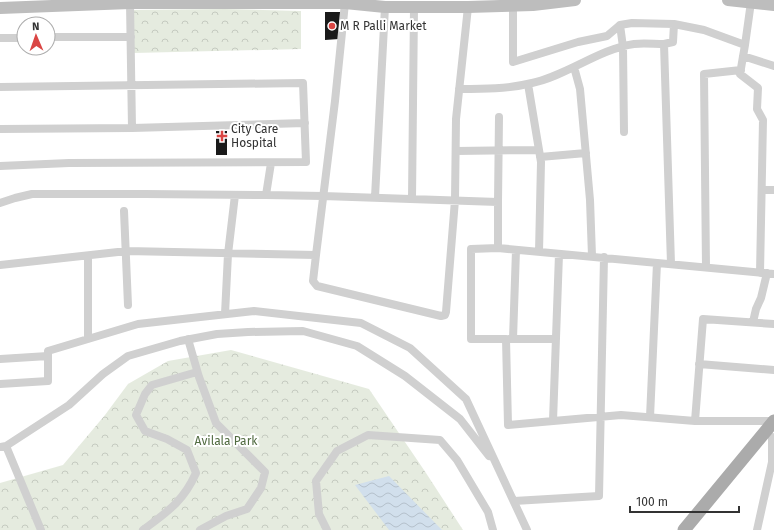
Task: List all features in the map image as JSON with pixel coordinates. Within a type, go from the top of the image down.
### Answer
[{"type":"main road","points":[[684,530],[774,421]]},
{"type":"main road","points":[[695,530],[773,436]]},
{"type":"street","points":[[0,3],[345,3],[385,7],[468,7],[513,6],[575,0]]},
{"type":"street","points":[[728,0],[774,5]]},
{"type":"street","points":[[0,8],[128,2]]},
{"type":"street","points":[[128,2],[131,37],[132,128]]},
{"type":"street","points":[[751,2],[740,74],[758,88],[757,109],[764,120],[762,190],[767,273],[753,322]]},
{"type":"street","points":[[345,3],[335,101],[313,281],[317,286],[442,316],[445,315],[446,312],[455,200],[456,119],[468,7]]},
{"type":"street","points":[[513,6],[513,62],[578,42],[607,36],[620,25],[632,23],[674,24],[704,30],[745,45]]},
{"type":"street","points":[[374,197],[385,7]]},
{"type":"street","points":[[412,199],[414,7]]},
{"type":"street","points":[[459,89],[501,88],[528,84],[574,67],[609,51],[634,44],[664,44],[672,42],[674,24]]},
{"type":"street","points":[[620,25],[623,47],[624,132]]},
{"type":"street","points":[[56,37],[131,37]]},
{"type":"street","points":[[0,38],[16,38]]},
{"type":"street","points":[[664,44],[671,264]]},
{"type":"street","points":[[743,56],[774,66]]},
{"type":"street","points":[[574,67],[580,89],[590,200],[592,256]]},
{"type":"street","points":[[706,267],[704,74],[741,70]]},
{"type":"street","points":[[0,87],[303,83],[306,162],[69,163],[0,166]]},
{"type":"street","points":[[528,84],[539,154],[539,252]]},
{"type":"street","points":[[498,248],[499,117]]},
{"type":"street","points":[[0,129],[132,128],[305,123]]},
{"type":"street","points":[[456,151],[586,154]]},
{"type":"street","points":[[266,195],[271,162]]},
{"type":"street","points":[[762,190],[774,190]]},
{"type":"street","points":[[0,203],[32,194],[266,195],[374,197],[498,202]]},
{"type":"street","points":[[225,314],[228,254],[235,195]]},
{"type":"street","points":[[124,211],[127,252],[128,305]]},
{"type":"street","points":[[556,339],[471,339],[471,249],[498,248],[767,273]]},
{"type":"street","points":[[516,250],[510,339],[508,425],[621,415],[695,421],[774,421]]},
{"type":"street","points":[[0,265],[127,252],[316,256]]},
{"type":"street","points":[[553,421],[559,254]]},
{"type":"street","points":[[88,256],[88,339]]},
{"type":"street","points":[[514,501],[599,496],[604,258]]},
{"type":"street","points":[[650,417],[657,263]]},
{"type":"street","points":[[0,384],[48,381],[48,351],[138,324],[254,311],[361,323],[410,348],[466,399],[527,530]]},
{"type":"street","points":[[695,421],[703,319],[774,324]]},
{"type":"street","points":[[42,530],[3,446],[69,405],[103,374],[128,356],[188,339],[216,334],[303,331],[357,346],[405,376],[460,419],[498,467]]},
{"type":"street","points":[[188,339],[197,372],[216,423],[265,472],[261,488],[247,509],[226,516],[200,530]]},
{"type":"street","points":[[0,359],[48,356]]},
{"type":"street","points":[[699,364],[774,370]]},
{"type":"street","points":[[143,530],[170,510],[190,488],[196,473],[186,450],[167,439],[146,431],[136,415],[144,394],[152,385],[197,372]]},
{"type":"street","points":[[327,530],[319,514],[316,481],[337,451],[368,435],[440,440],[457,460],[484,505],[488,512],[493,530]]},
{"type":"street","points":[[757,530],[772,462],[773,436]]},
{"type":"green space","points":[[225,9],[301,11],[301,49],[134,53],[134,10]]},
{"type":"green space","name":"Avilala Park","points":[[231,350],[369,389],[463,530],[0,530],[0,483],[63,465],[105,415],[128,384],[168,361]]},
{"type":"water","points":[[389,476],[442,530],[389,530],[355,485]]},
{"type":"building","name":"M R Palli Market","points":[[325,12],[340,12],[339,39],[325,40]]},
{"type":"building","points":[[216,131],[227,131],[227,155],[216,155]]},
{"type":"place","name":"M R Palli Market","points":[[332,26]]},
{"type":"place","name":"City Care Hospital","points":[[222,136]]}]
